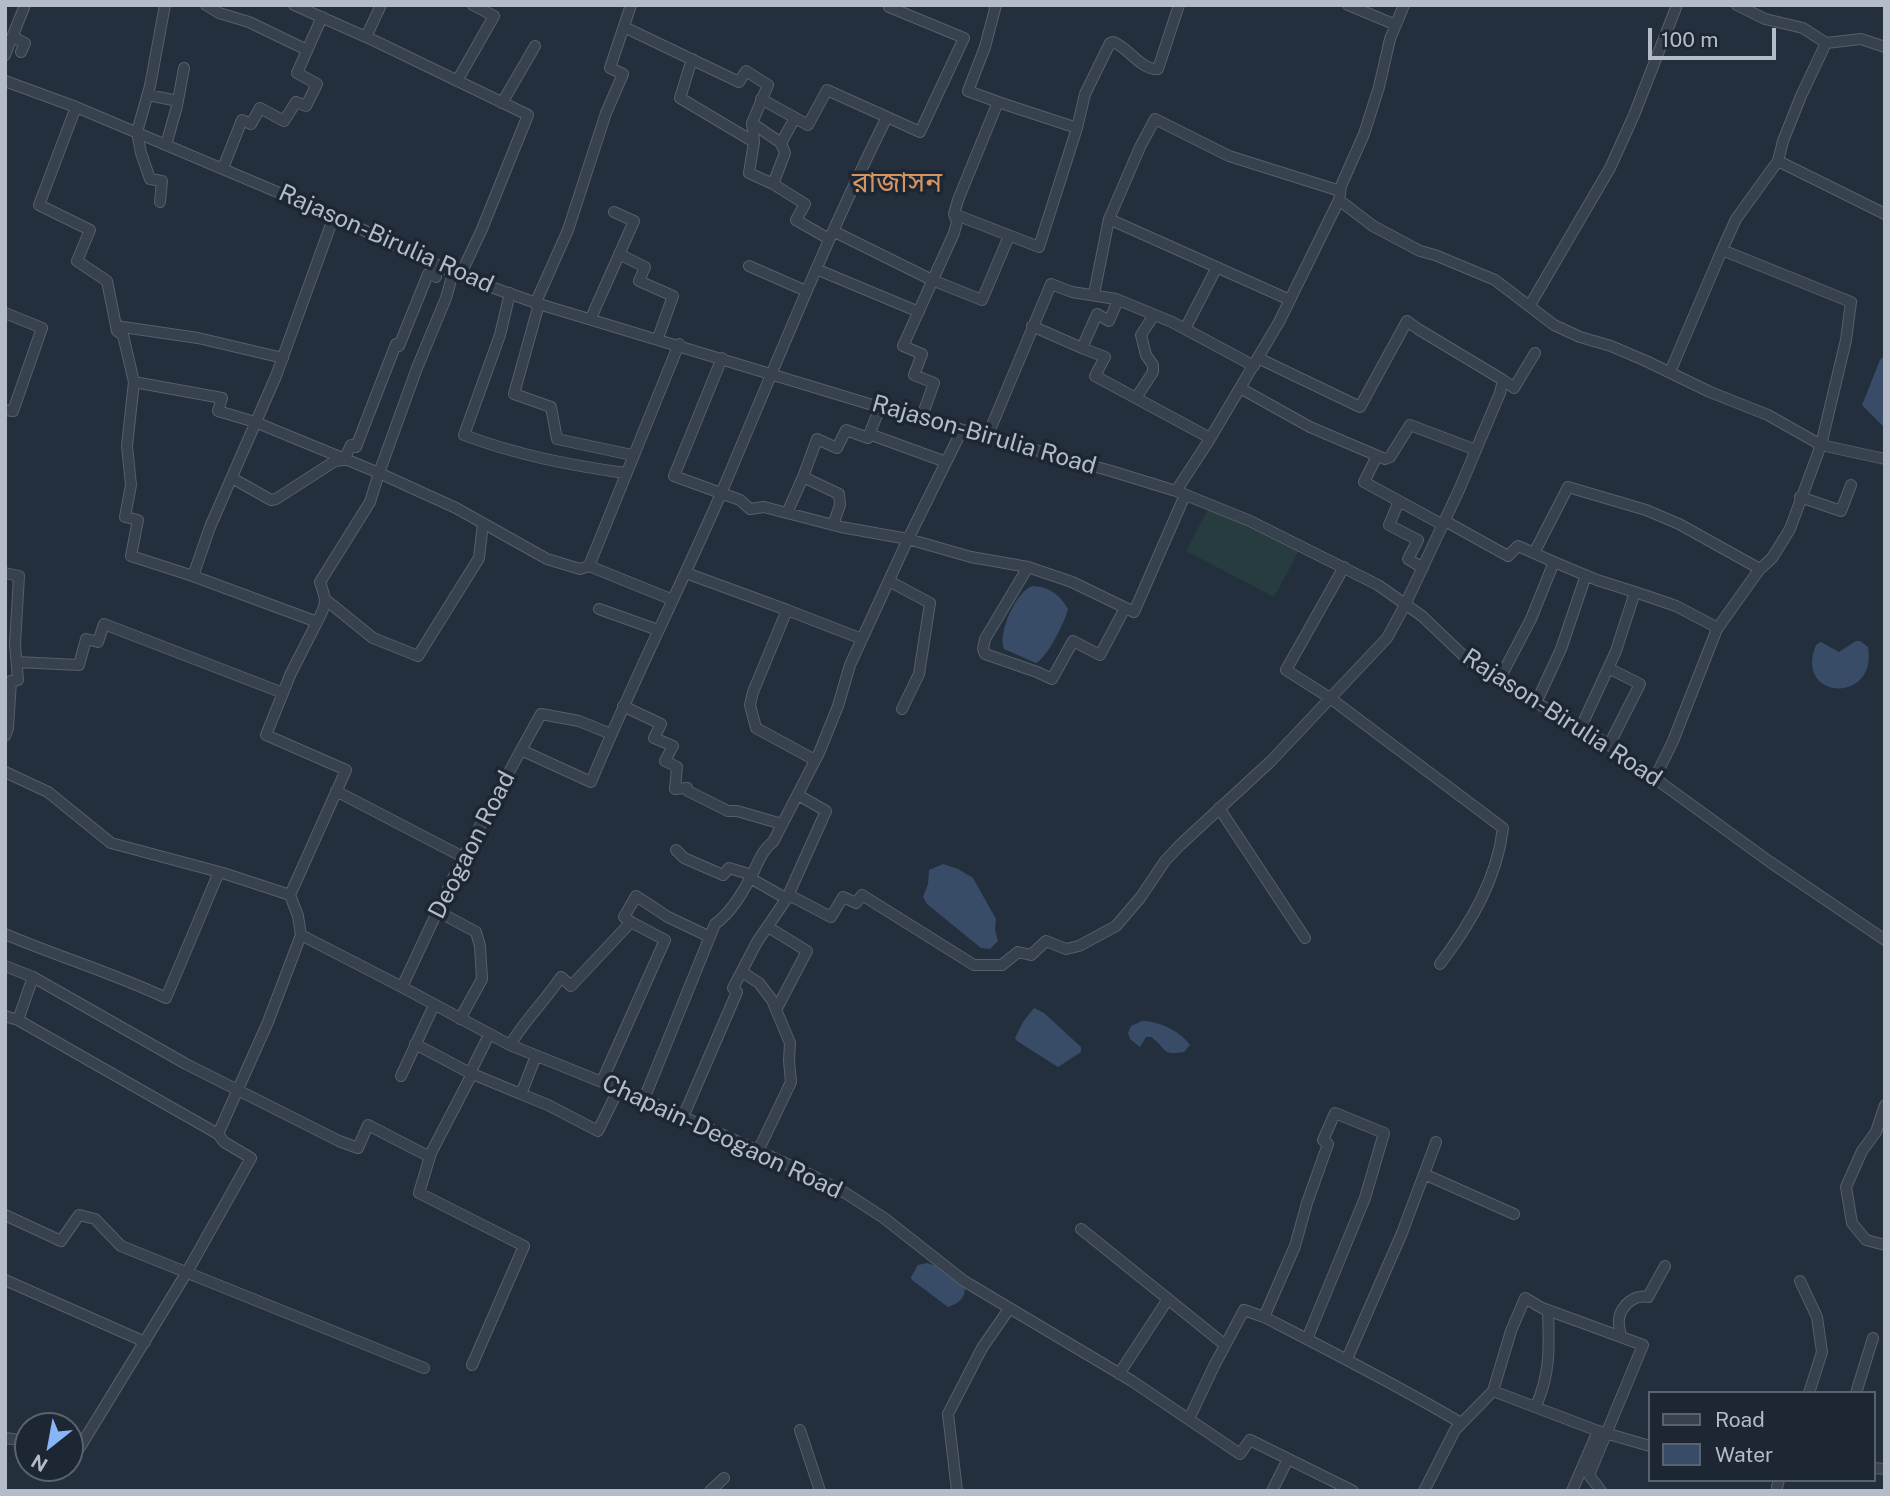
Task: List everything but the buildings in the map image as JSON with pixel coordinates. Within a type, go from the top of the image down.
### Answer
[{"type":"street","points":[[5,55],[25,5]]},
{"type":"street","points":[[160,202],[162,181],[150,179],[137,132],[148,95],[165,5]]},
{"type":"street","points":[[206,5],[307,50]]},
{"type":"street","points":[[294,5],[527,116],[482,229],[456,274],[417,368],[370,502],[320,582],[326,600],[373,638],[418,656],[479,558],[483,523]]},
{"type":"street","points":[[366,37],[381,5]]},
{"type":"street","points":[[457,81],[494,16],[473,5]]},
{"type":"street","points":[[631,5],[610,68],[623,74],[606,113],[568,230],[538,303],[514,394],[551,407],[557,439],[632,455]]},
{"type":"street","points":[[996,5],[985,47],[968,91],[1077,128]]},
{"type":"street","points":[[954,214],[1039,247],[1077,128],[1085,94],[1110,43],[1119,44],[1149,68],[1157,69],[1179,5]]},
{"type":"street","points":[[1348,5],[1396,25]]},
{"type":"street","points":[[722,358],[674,476],[740,500],[750,509],[764,507],[833,525],[908,539],[971,557],[1027,567],[1072,582],[1134,612],[1180,493],[1290,300],[1340,196],[1364,134],[1390,39],[1404,5]]},
{"type":"street","points":[[1530,305],[1610,168],[1677,5]]},
{"type":"street","points":[[1737,5],[1765,19],[1803,28],[1826,43],[1861,39],[1885,47]]},
{"type":"street","points":[[888,6],[985,47]]},
{"type":"street","points":[[223,168],[242,120],[251,124],[260,108],[284,121],[296,102],[306,106],[317,83],[297,73],[322,18]]},
{"type":"street","points":[[624,27],[740,82],[746,71],[768,85],[752,124],[754,142],[749,173],[774,184],[805,204],[796,220],[982,300],[1009,236]]},
{"type":"street","points":[[13,37],[25,44],[21,52]]},
{"type":"street","points":[[761,99],[808,125],[827,90],[920,132],[964,38]]},
{"type":"street","points":[[1670,372],[1736,219],[1779,161],[1783,141],[1826,43]]},
{"type":"street","points":[[502,103],[535,46]]},
{"type":"street","points":[[692,59],[680,98],[754,142]]},
{"type":"street","points":[[166,145],[184,68]]},
{"type":"street","name":"Rajason-Birulia Road","points":[[5,81],[76,107],[223,168],[334,216],[436,266],[538,303],[880,407],[1111,471],[1180,493],[1250,521],[1378,585],[1422,617],[1467,659],[1498,682],[1609,745],[1770,862],[1885,940]]},
{"type":"street","points":[[148,95],[178,101]]},
{"type":"street","points":[[921,419],[934,383],[914,375],[922,354],[903,346],[954,233],[957,222],[954,214],[998,102]]},
{"type":"street","points":[[76,107],[39,205],[90,230],[76,261],[107,281],[117,331],[123,335],[134,382],[128,446],[131,485],[125,517],[138,520],[131,556],[317,622]]},
{"type":"street","name":"Deogaon Road","points":[[402,987],[463,857],[521,750],[591,782],[623,706],[686,573],[806,291],[887,117]]},
{"type":"street","points":[[781,143],[795,118]]},
{"type":"street","points":[[1094,294],[1110,219],[1154,119],[1229,156],[1340,196],[1373,226],[1420,251],[1495,280],[1553,325],[1611,346],[1710,392],[1768,415],[1821,445],[1885,459]]},
{"type":"street","points":[[752,124],[781,143],[785,153],[774,184]]},
{"type":"street","points":[[1779,161],[1885,214]]},
{"type":"street","points":[[591,318],[634,221],[614,212]]},
{"type":"street","points":[[193,576],[210,527],[282,358],[334,216]]},
{"type":"street","points":[[1110,219],[1290,300]]},
{"type":"street","points":[[1655,778],[1673,741],[1718,628],[1760,569],[1772,558],[1790,529],[1821,445],[1846,340],[1852,302],[1722,250]]},
{"type":"street","points":[[619,254],[645,267],[639,281],[673,296],[658,338]]},
{"type":"street","points":[[344,460],[351,445],[356,447],[396,344],[399,346],[428,274],[436,277],[436,266]]},
{"type":"street","points":[[749,266],[806,291]]},
{"type":"street","points":[[1185,329],[1217,267]]},
{"type":"street","points":[[816,269],[919,312]]},
{"type":"street","points":[[987,437],[1051,284],[1072,292],[1118,300],[1154,314],[1360,407],[1407,321],[1514,388],[1535,353]]},
{"type":"street","points":[[510,293],[500,335],[464,435],[562,464],[625,473]]},
{"type":"street","points":[[1082,348],[1097,314],[1109,321],[1118,300]]},
{"type":"street","points":[[5,313],[42,328],[13,411],[5,410]]},
{"type":"street","points":[[1136,398],[1153,372],[1153,365],[1146,355],[1141,335],[1154,314]]},
{"type":"street","points":[[116,326],[198,338],[282,358]]},
{"type":"street","points":[[1032,326],[1105,357],[1095,376],[1210,438]]},
{"type":"street","points":[[589,566],[679,344]]},
{"type":"street","points":[[676,850],[684,858],[723,875],[729,868],[751,876],[831,917],[843,897],[856,903],[862,895],[974,965],[1002,965],[1018,952],[1031,955],[1046,941],[1066,949],[1079,946],[1116,926],[1166,861],[1271,761],[1387,638],[1444,523],[1500,393],[1503,380]]},
{"type":"street","points":[[134,382],[222,398],[218,411],[255,422],[379,473],[483,523],[547,559],[580,569],[589,566],[673,600]]},
{"type":"street","points":[[1240,388],[1310,427],[1385,459],[1390,457],[1410,425],[1476,450]]},
{"type":"street","points":[[787,513],[817,439],[837,448],[846,430],[868,438],[880,407]]},
{"type":"street","points":[[644,1099],[715,924],[724,918],[765,848],[773,842],[815,760],[838,706],[850,665],[962,430]]},
{"type":"street","points":[[869,434],[946,462]]},
{"type":"street","points":[[1377,456],[1364,482],[1508,556],[1518,546],[1586,575],[1676,606],[1718,628]]},
{"type":"street","points":[[232,478],[271,500],[335,461],[344,460]]},
{"type":"street","points":[[803,477],[839,494],[840,505],[833,525]]},
{"type":"street","points":[[1800,497],[1841,511],[1851,485]]},
{"type":"street","points":[[1534,554],[1568,487],[1646,510],[1679,524],[1760,569]]},
{"type":"street","points":[[1399,501],[1389,525],[1418,540],[1408,559],[1423,568]]},
{"type":"street","points":[[1498,682],[1531,619],[1554,562]]},
{"type":"street","points":[[1027,567],[985,639],[985,654],[1037,671],[1052,680],[1073,640],[1100,655],[1125,608]]},
{"type":"street","points":[[1344,567],[1286,670],[1330,698],[1503,828],[1500,854],[1489,885],[1458,940],[1440,964]]},
{"type":"street","points":[[5,573],[19,576],[15,643],[18,680],[11,681],[8,729],[5,736]]},
{"type":"street","points":[[686,573],[862,639]]},
{"type":"street","points":[[1536,703],[1561,649],[1586,575]]},
{"type":"street","points":[[889,581],[930,603],[919,674],[902,709]]},
{"type":"street","points":[[1581,727],[1608,668],[1635,592]]},
{"type":"street","points":[[218,1134],[268,1022],[300,935],[298,915],[290,895],[346,771],[266,735],[326,600]]},
{"type":"street","points":[[599,609],[658,630]]},
{"type":"street","points":[[787,610],[750,705],[756,728],[815,760]]},
{"type":"street","points":[[17,662],[79,665],[86,639],[98,642],[104,624],[283,693]]},
{"type":"street","points":[[1608,668],[1640,684],[1609,745]]},
{"type":"street","points":[[623,706],[661,724],[654,738],[673,746],[665,761],[677,767],[675,789],[687,788],[688,792],[728,811],[737,811],[782,824]]},
{"type":"street","points":[[521,750],[541,714],[579,721],[611,734]]},
{"type":"street","points":[[5,772],[48,792],[111,843],[219,872],[290,895]]},
{"type":"street","points":[[336,791],[463,857]]},
{"type":"street","points":[[683,1117],[737,992],[733,988],[788,897],[826,811],[798,794]]},
{"type":"street","points":[[1219,808],[1305,938]]},
{"type":"street","points":[[5,934],[42,950],[120,976],[166,998],[219,872]]},
{"type":"street","points":[[603,1082],[665,940],[624,917],[636,896],[668,917],[710,937]]},
{"type":"street","points":[[437,911],[476,932],[480,946],[482,979],[460,1019]]},
{"type":"street","points":[[510,1045],[561,977],[571,986],[631,922]]},
{"type":"street","points":[[768,927],[807,951],[776,1010]]},
{"type":"street","points":[[300,935],[402,987]]},
{"type":"street","points":[[5,966],[33,977],[238,1091],[358,1148],[368,1125],[430,1157]]},
{"type":"street","points":[[741,972],[759,983],[776,1010],[790,1043],[791,1082],[758,1152]]},
{"type":"street","points":[[18,1020],[33,977]]},
{"type":"street","name":"Chapain-Deogaon Road","points":[[402,987],[510,1045],[644,1099],[847,1194],[964,1281],[1132,1381],[1240,1454],[1250,1440],[1288,1459]]},
{"type":"street","points":[[401,1076],[434,1005]]},
{"type":"street","points":[[5,1016],[18,1020],[218,1134],[224,1143],[251,1158],[187,1272],[84,1441]]},
{"type":"street","points":[[472,1365],[524,1246],[419,1193],[430,1157],[489,1035]]},
{"type":"street","points":[[415,1044],[471,1073],[548,1105],[598,1131],[619,1088]]},
{"type":"street","points":[[521,1094],[536,1056]]},
{"type":"street","points":[[1885,1105],[1876,1132],[1862,1151],[1846,1187],[1852,1223],[1866,1240],[1885,1245]]},
{"type":"street","points":[[1264,1317],[1295,1246],[1328,1144],[1323,1140],[1335,1113],[1384,1133],[1365,1198],[1307,1339]]},
{"type":"street","points":[[1347,1359],[1397,1244],[1436,1142]]},
{"type":"street","points":[[1424,1174],[1514,1214]]},
{"type":"street","points":[[5,1215],[61,1241],[79,1215],[95,1219],[121,1246],[424,1368]]},
{"type":"street","points":[[1081,1229],[1225,1345]]},
{"type":"street","points":[[1621,1336],[1619,1318],[1628,1302],[1641,1296],[1648,1297],[1665,1266]]},
{"type":"street","points":[[5,1280],[145,1342]]},
{"type":"street","points":[[1800,1281],[1817,1317],[1822,1352],[1810,1391]]},
{"type":"street","points":[[1424,1491],[1455,1430],[1493,1391],[1511,1331],[1525,1298],[1548,1310],[1643,1345],[1603,1433],[1572,1491]]},
{"type":"street","points":[[1119,1374],[1168,1299]]},
{"type":"street","points":[[957,1491],[948,1414],[982,1348],[1009,1309]]},
{"type":"street","points":[[1189,1419],[1244,1310],[1264,1317],[1347,1359],[1461,1423]]},
{"type":"street","points":[[1536,1406],[1549,1365],[1548,1310]]},
{"type":"street","points":[[1857,1391],[1873,1338]]},
{"type":"street","points":[[1493,1391],[1603,1433],[1648,1445]]},
{"type":"street","points":[[800,1430],[820,1491]]},
{"type":"street","points":[[1601,1491],[1590,1475],[1603,1433]]},
{"type":"street","points":[[1272,1491],[1288,1459],[1353,1491]]},
{"type":"street","points":[[710,1491],[724,1478]]},
{"type":"green space","points":[[1212,502],[1300,549],[1274,597],[1186,551]]},
{"type":"water","points":[[1885,355],[1885,428],[1862,405],[1880,360]]},
{"type":"water","points":[[1033,586],[1054,593],[1068,609],[1055,639],[1036,663],[1004,649],[1003,642],[1006,623],[1015,603]]},
{"type":"water","points":[[1856,641],[1868,647],[1868,666],[1861,679],[1850,686],[1837,688],[1825,685],[1816,677],[1812,663],[1816,645],[1821,642],[1839,652]]},
{"type":"water","points":[[943,864],[973,878],[996,919],[998,941],[990,949],[981,948],[927,904],[923,897],[929,870]]},
{"type":"water","points":[[1034,1008],[1044,1013],[1081,1047],[1081,1052],[1058,1067],[1017,1041],[1015,1038],[1023,1022]]},
{"type":"water","points":[[1142,1021],[1169,1028],[1181,1035],[1190,1045],[1184,1052],[1171,1053],[1151,1037],[1146,1037],[1140,1047],[1130,1039],[1128,1033],[1131,1026]]},
{"type":"water","points":[[927,1263],[936,1266],[965,1288],[960,1301],[948,1307],[912,1280],[918,1265]]},
{"type":"district","name":"রাজাসন","points":[[897,183]]}]
